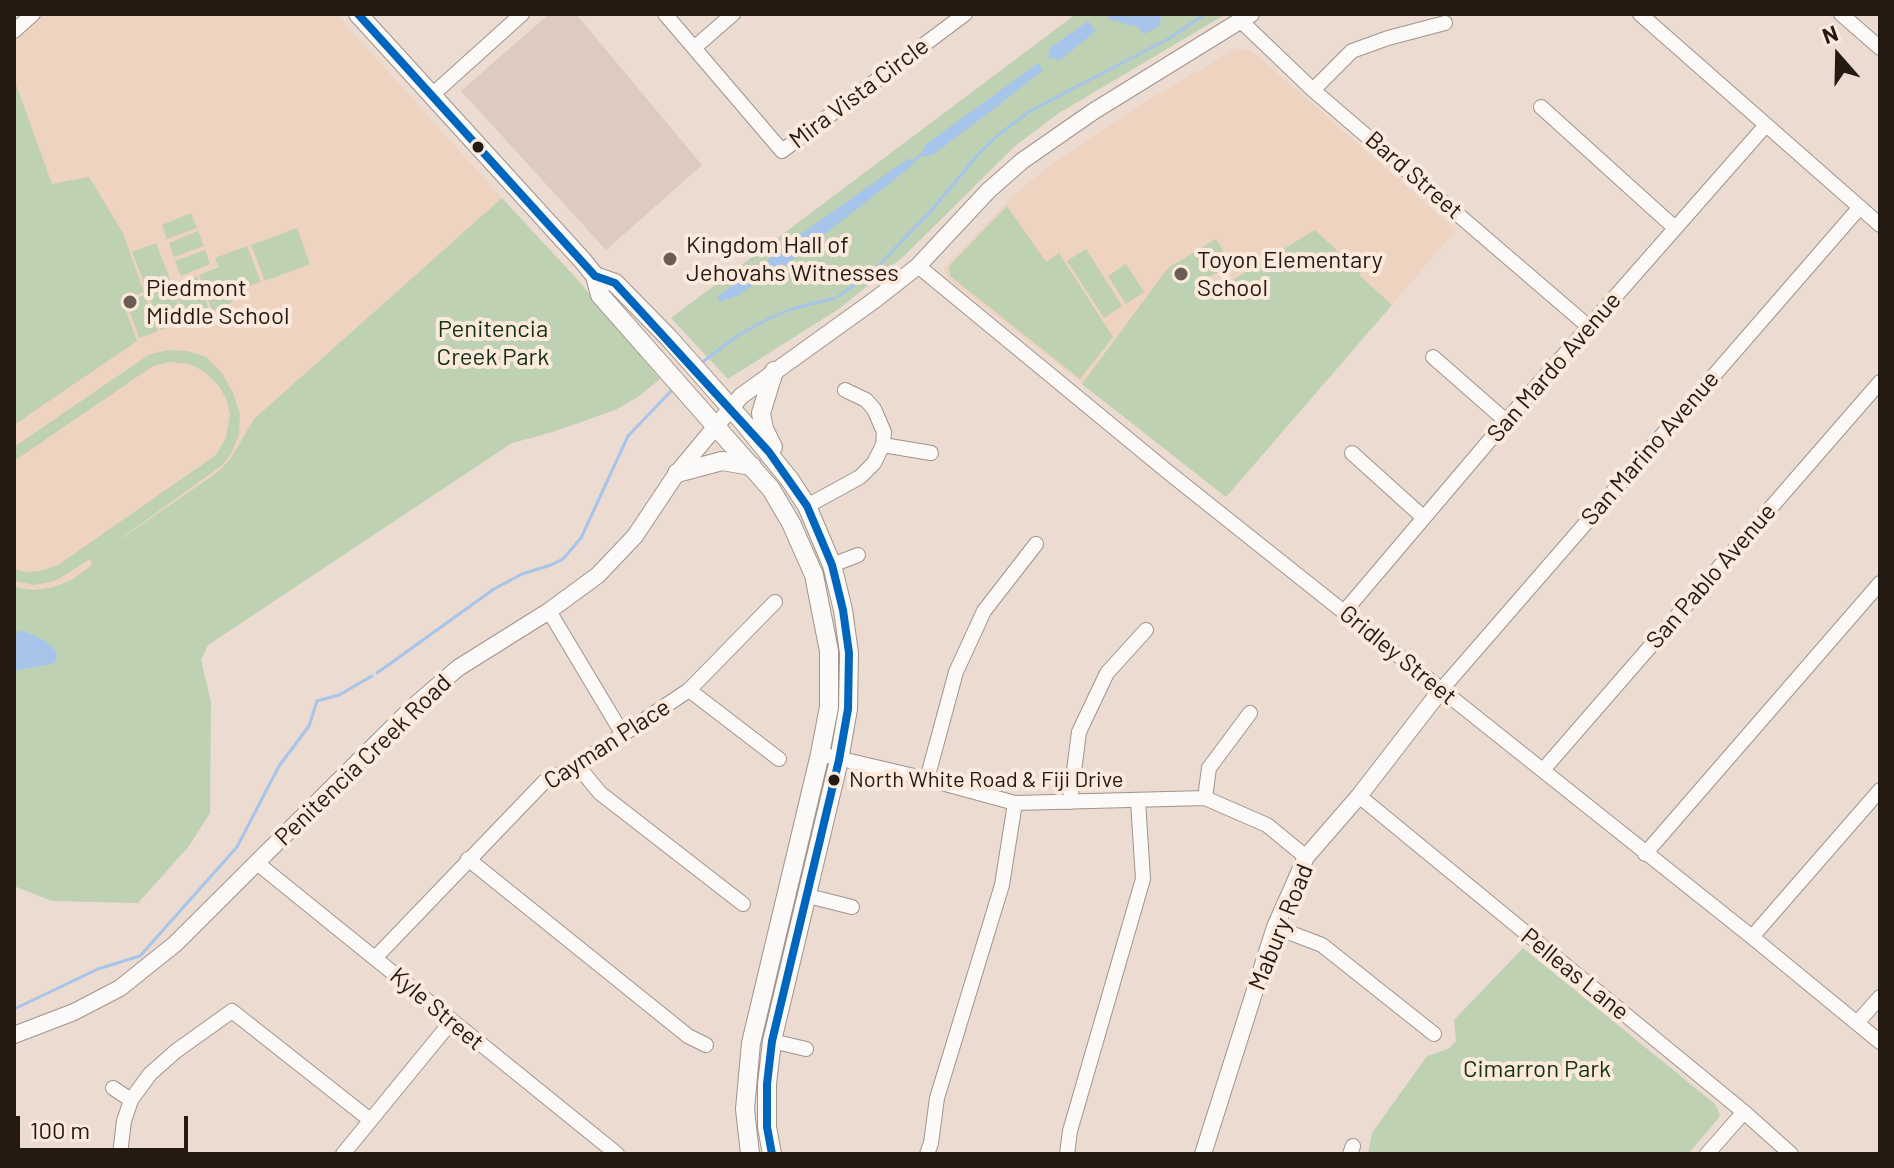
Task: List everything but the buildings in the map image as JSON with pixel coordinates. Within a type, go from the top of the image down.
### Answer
[{"type":"main road","points":[[358,14],[595,276],[600,295],[771,489],[791,523],[814,575],[829,651],[829,707],[751,1043],[745,1109],[750,1154]]},
{"type":"main road","points":[[595,276],[615,283],[669,338],[779,465],[807,506],[832,565],[843,610],[849,653],[849,701],[839,760],[772,1041],[767,1099],[767,1127],[772,1154]]},
{"type":"main road","points":[[774,371],[761,413],[779,465]]},
{"type":"main road","points":[[677,473],[722,461],[752,466]]},
{"type":"street","points":[[14,31],[33,14]]},
{"type":"street","points":[[432,95],[522,14]]},
{"type":"street","name":"Mira Vista Circle","points":[[665,14],[782,151],[965,14]]},
{"type":"street","points":[[694,48],[733,14]]},
{"type":"street","points":[[1640,14],[1880,225]]},
{"type":"street","points":[[1841,14],[1880,48]]},
{"type":"street","name":"Bard Street","points":[[1246,18],[1313,90],[1589,327]]},
{"type":"street","name":"Penitencia Creek Road","points":[[14,1035],[74,1012],[120,988],[175,944],[458,668],[549,611],[598,575],[635,536],[677,473],[730,407],[918,266],[988,191],[1022,161],[1094,111],[1246,18]]},
{"type":"street","points":[[1313,90],[1352,51],[1445,23]]},
{"type":"street","points":[[1541,107],[1675,228]]},
{"type":"street","name":"San Mardo Avenue","points":[[1344,612],[1506,421],[1766,125]]},
{"type":"street","name":"San Marino Avenue","points":[[1441,690],[1860,207]]},
{"type":"street","name":"Gridley Street","points":[[918,266],[1168,472],[1880,1042]]},
{"type":"street","points":[[1433,357],[1506,421]]},
{"type":"street","name":"San Pablo Avenue","points":[[1543,770],[1880,382]]},
{"type":"street","points":[[807,506],[860,477],[874,463],[883,445],[884,432],[874,409],[866,400],[845,390]]},
{"type":"street","points":[[883,445],[931,453]]},
{"type":"street","points":[[1352,453],[1424,518]]},
{"type":"street","points":[[927,779],[956,672],[984,611],[1036,544]]},
{"type":"street","points":[[832,565],[858,555]]},
{"type":"street","points":[[1645,854],[1880,583]]},
{"type":"street","name":"Cayman Place","points":[[375,958],[544,782],[577,765],[689,690],[775,602]]},
{"type":"street","points":[[549,611],[622,733]]},
{"type":"street","points":[[1070,802],[1079,732],[1107,673],[1146,630]]},
{"type":"street","points":[[689,690],[779,759]]},
{"type":"street","name":"Mabury Road","points":[[1203,1154],[1275,927],[1306,857],[1359,796],[1441,690]]},
{"type":"street","points":[[1205,798],[1209,768],[1250,713]]},
{"type":"street","points":[[820,754],[1015,803],[1205,798],[1267,825],[1306,857]]},
{"type":"street","points":[[577,765],[600,793],[743,904]]},
{"type":"street","points":[[1752,937],[1880,790]]},
{"type":"street","name":"Pelleas Lane","points":[[1359,796],[1791,1154]]},
{"type":"street","points":[[1067,1154],[1070,1131],[1143,879],[1138,801]]},
{"type":"street","points":[[927,1154],[937,1098],[1002,885],[1015,803]]},
{"type":"street","points":[[468,859],[688,1036],[706,1045]]},
{"type":"street","name":"Kyle Street","points":[[257,863],[617,1154]]},
{"type":"street","points":[[808,896],[852,907]]},
{"type":"street","points":[[1275,927],[1322,945],[1434,1034]]},
{"type":"street","points":[[1857,1023],[1880,997]]},
{"type":"street","points":[[120,1154],[124,1121],[131,1100],[150,1074],[232,1011],[369,1119]]},
{"type":"street","points":[[343,1154],[451,1022]]},
{"type":"street","points":[[772,1041],[806,1049]]},
{"type":"street","points":[[113,1088],[131,1100]]},
{"type":"street","points":[[1707,1154],[1744,1112]]},
{"type":"shaded area","name":"Piedmont Middle School","points":[[40,14],[336,14],[502,198],[255,419],[231,458],[219,471],[92,559],[92,565],[71,580],[34,590],[14,587],[14,38]]},
{"type":"shaded area","points":[[549,14],[576,14],[702,165],[606,250],[461,91]]},
{"type":"shaded area","name":"Toyon Elementary School","points":[[1237,48],[1252,51],[1456,230],[1226,497],[950,280],[944,272],[945,267],[1017,192],[1053,163],[1130,111]]},
{"type":"green space","points":[[1076,14],[1226,14],[1059,113],[1015,146],[904,256],[840,308],[728,379],[671,318]]},
{"type":"green space","points":[[14,79],[52,184],[89,177],[123,233],[144,292],[122,300],[137,341],[14,425]]},
{"type":"green space","name":"Penitencia Creek Park","points":[[502,198],[576,278],[660,379],[615,410],[512,443],[208,645],[201,660],[211,702],[210,813],[189,846],[138,903],[52,901],[14,886],[14,587],[34,590],[53,587],[71,580],[92,565],[90,559],[55,581],[35,585],[14,581],[14,569],[40,571],[58,565],[216,455],[226,438],[230,415],[226,398],[205,372],[190,364],[169,362],[153,366],[14,461],[14,447],[150,354],[169,350],[188,351],[206,357],[222,373],[240,414],[239,434],[231,454],[221,466],[102,552],[219,471],[231,458],[254,419]]},
{"type":"green space","points":[[1007,206],[1046,262],[1059,253],[1113,337],[1080,379],[950,276],[949,266]]},
{"type":"green space","points":[[191,213],[197,228],[167,239],[162,225]]},
{"type":"green space","points":[[297,228],[310,264],[265,281],[251,245]]},
{"type":"green space","points":[[1315,230],[1392,305],[1226,497],[1082,384],[1168,268],[1216,239],[1232,265],[1201,281],[1209,294]]},
{"type":"green space","points":[[198,231],[204,246],[174,257],[169,243]]},
{"type":"green space","points":[[156,243],[170,279],[146,288],[132,252]]},
{"type":"green space","points":[[247,246],[261,282],[229,294],[232,303],[212,311],[199,275],[219,267],[215,258]]},
{"type":"green space","points":[[1086,249],[1122,306],[1104,318],[1067,261]]},
{"type":"green space","points":[[205,250],[210,264],[181,276],[175,261]]},
{"type":"green space","points":[[1126,264],[1144,292],[1126,304],[1108,276]]},
{"type":"green space","points":[[197,276],[210,312],[186,321],[173,285]]},
{"type":"green space","points":[[172,285],[185,322],[161,330],[148,294]]},
{"type":"green space","points":[[145,295],[158,331],[139,338],[126,302]]},
{"type":"green space","name":"Cimarron Park","points":[[1523,948],[1715,1104],[1720,1115],[1688,1154],[1368,1154],[1372,1133],[1427,1056],[1448,1049],[1456,1041],[1454,1020]]},
{"type":"water","points":[[1105,14],[1162,14],[1158,27],[1144,34],[1138,27],[1111,20]]},
{"type":"water","points":[[1088,21],[1096,31],[1060,60],[1048,58],[1051,47]]},
{"type":"water","points":[[1038,63],[1043,70],[1000,104],[934,154],[926,157],[922,154],[925,145]]},
{"type":"water","points":[[909,158],[913,164],[894,180],[783,267],[770,269],[767,261],[785,245]]},
{"type":"water","points":[[762,267],[767,273],[762,279],[737,296],[720,302],[717,298],[720,295],[754,269]]},
{"type":"water","points":[[24,631],[47,642],[57,653],[55,663],[14,671],[14,632]]},
{"type":"waterway","points":[[839,296],[873,271],[997,136],[1030,111],[1170,38],[1205,14]]},
{"type":"waterway","points":[[911,162],[924,153]]},
{"type":"waterway","points":[[700,364],[737,336],[766,320],[791,309],[835,298]]},
{"type":"waterway","points":[[377,673],[494,589],[522,574],[563,559],[581,538],[628,436],[674,388]]},
{"type":"waterway","points":[[14,1009],[98,969],[140,956],[237,847],[279,766],[309,726],[317,701],[339,695],[372,676]]},
{"type":"transit line","points":[[358,14],[595,276],[615,283],[769,452],[807,506],[832,565],[849,653],[848,709],[839,760],[772,1041],[767,1084],[767,1127],[772,1154]]},
{"type":"place","name":"Kingdom Hall of Jehovahs Witnesses","points":[[670,259]]},
{"type":"place","name":"Toyon Elementary School","points":[[1181,274]]},
{"type":"place","name":"Piedmont Middle School","points":[[130,302]]},
{"type":"place","name":"North White Road & Fiji Drive","points":[[834,780]]}]
